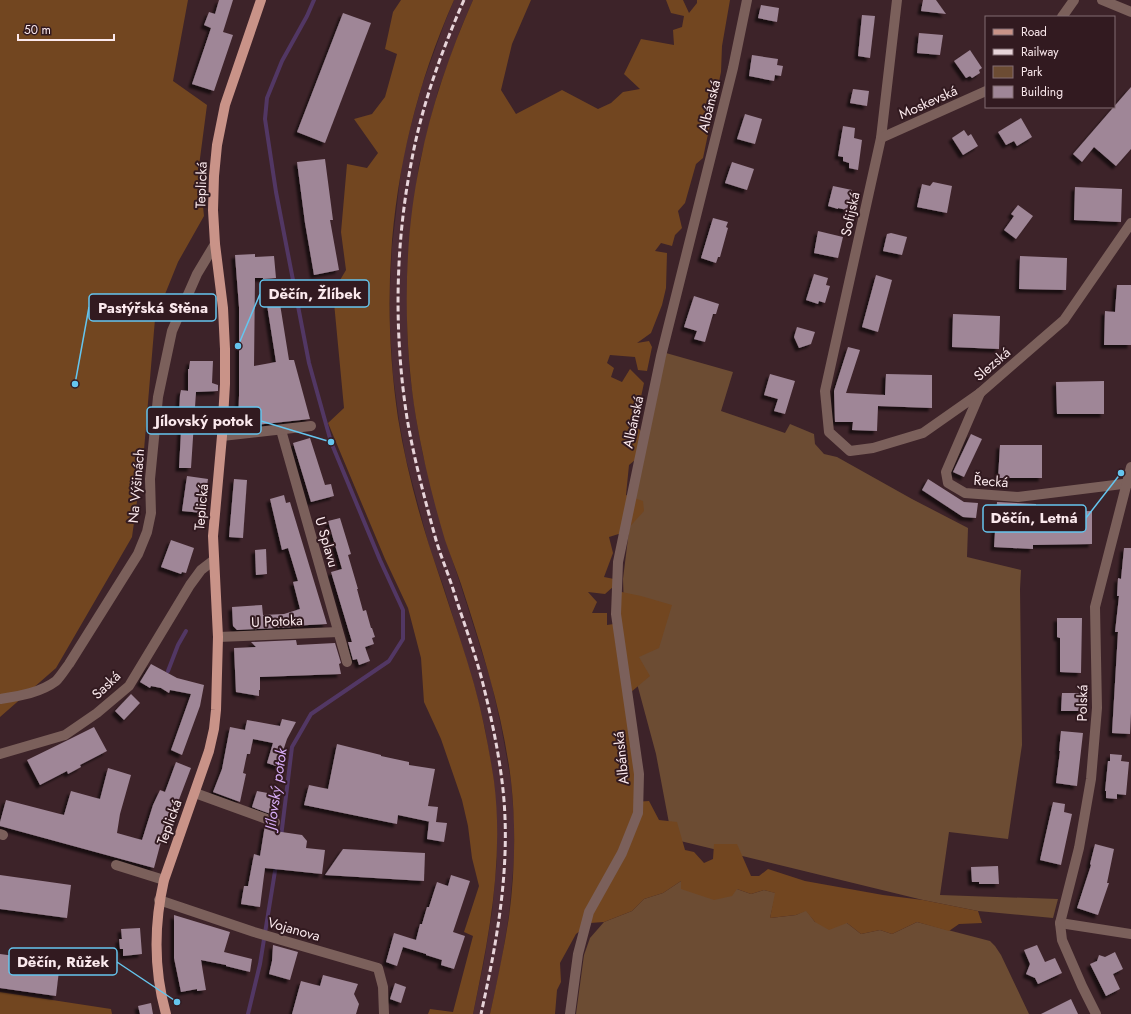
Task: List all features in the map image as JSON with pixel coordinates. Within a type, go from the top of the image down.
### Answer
[{"type":"main road","name":"Teplická","points":[[166,1014],[159,978],[157,952],[159,900],[164,880],[209,751],[214,729],[217,703],[218,637],[213,536],[222,436],[225,384],[225,349],[223,308],[213,210],[216,145],[225,105],[260,0]]},
{"type":"street","name":"Albánská","points":[[570,1014],[578,954],[589,912],[622,853],[638,813],[639,774],[616,614],[618,562],[661,356],[731,75],[747,0]]},
{"type":"street","name":"Sofijská","points":[[829,432],[825,391],[880,138],[897,0]]},
{"type":"street","points":[[1063,16],[1074,0]]},
{"type":"street","points":[[1102,0],[1131,12]]},
{"type":"street","name":"Moskevská","points":[[880,138],[985,91]]},
{"type":"street","name":"Slezská","points":[[829,432],[850,451],[873,448],[923,433],[980,393],[1064,320],[1131,223]]},
{"type":"street","name":"Na Výšinách","points":[[0,699],[24,695],[41,690],[56,680],[70,664],[138,554],[151,513],[150,479],[158,397],[172,331],[197,274],[216,244]]},
{"type":"street","name":"Řecká","points":[[980,393],[946,472],[948,483],[965,493],[1018,497],[1129,484]]},
{"type":"street","points":[[222,436],[311,426]]},
{"type":"street","name":"U Splavu","points":[[281,430],[347,662]]},
{"type":"street","name":"Polská","points":[[1096,1014],[1062,940],[1060,923],[1079,848],[1091,779],[1097,708],[1095,607],[1129,484],[1131,467]]},
{"type":"street","name":"Saská","points":[[0,754],[64,735],[97,713],[129,686],[190,586],[201,570],[214,560]]},
{"type":"street","name":"U Potoka","points":[[218,637],[338,632]]},
{"type":"street","points":[[195,793],[275,822]]},
{"type":"street","points":[[116,865],[164,880]]},
{"type":"street","name":"Vojanova","points":[[159,900],[254,932],[378,968],[383,987],[384,1014]]},
{"type":"street","points":[[1060,923],[1131,934]]},
{"type":"shaded area","points":[[0,0],[188,0],[173,81],[207,105],[199,166],[204,216],[178,262],[155,319],[144,450],[132,537],[56,668],[0,717]]},
{"type":"shaded area","points":[[401,0],[454,0],[434,50],[417,101],[405,153],[396,205],[391,258],[390,311],[392,364],[398,418],[407,466],[424,530],[474,684],[486,732],[494,781],[497,811],[496,869],[489,927],[473,1014],[428,1014],[430,1009],[453,1012],[473,936],[464,932],[479,886],[472,858],[468,826],[462,800],[441,739],[424,702],[421,658],[408,608],[385,559],[328,423],[344,408],[333,292],[346,270],[341,232],[347,164],[367,168],[378,153],[354,119],[372,114],[385,97],[397,54],[385,49],[393,12]]},
{"type":"shaded area","points":[[454,0],[473,0],[438,91],[419,165],[409,248],[407,328],[410,374],[423,455],[446,541],[491,681],[511,781],[514,818],[514,860],[509,915],[501,964],[490,1014],[473,1014],[492,912],[497,859],[494,783],[485,729],[474,685],[444,588],[429,546],[406,459],[393,375],[390,328],[392,247],[402,162],[422,85]]},
{"type":"shaded area","points":[[473,0],[531,0],[512,44],[501,90],[516,114],[562,90],[598,109],[611,103],[623,92],[640,89],[624,74],[641,39],[674,45],[673,30],[682,27],[684,16],[671,13],[666,0],[683,0],[689,13],[697,3],[697,0],[730,0],[722,46],[721,72],[703,158],[696,164],[685,203],[678,211],[682,228],[675,235],[672,246],[661,243],[655,251],[667,253],[666,288],[662,305],[651,333],[637,343],[649,341],[652,347],[647,371],[638,370],[635,357],[610,355],[607,363],[614,368],[611,377],[622,382],[630,369],[644,383],[635,425],[645,435],[641,455],[629,465],[626,495],[643,501],[644,511],[625,532],[609,537],[613,553],[604,577],[614,579],[614,586],[605,594],[588,592],[597,602],[592,613],[607,613],[607,625],[614,624],[617,591],[672,605],[659,648],[639,657],[650,676],[624,698],[635,775],[634,802],[649,801],[659,820],[677,822],[685,850],[694,852],[704,863],[713,859],[714,844],[737,844],[751,876],[759,876],[768,869],[805,881],[883,895],[923,900],[978,911],[982,923],[959,924],[949,931],[917,922],[892,934],[880,930],[861,934],[847,923],[829,930],[815,922],[806,911],[796,915],[770,918],[775,893],[764,890],[751,894],[737,889],[732,896],[714,900],[681,889],[681,881],[663,893],[644,899],[632,911],[604,922],[590,923],[576,934],[560,963],[561,982],[557,990],[555,1014],[490,1014],[507,929],[513,883],[514,832],[511,781],[503,731],[491,682],[477,633],[445,540],[432,495],[416,418],[407,323],[410,225],[414,194],[424,142],[442,80]]},
{"type":"shaded area","points":[[0,992],[111,1009],[112,1014],[0,1014]]},
{"type":"green space","points":[[666,353],[733,372],[721,411],[785,433],[790,424],[814,434],[815,444],[824,454],[837,457],[968,528],[967,557],[1021,570],[1022,745],[1008,839],[949,832],[940,895],[1058,899],[1053,918],[978,911],[923,900],[672,839],[656,754],[625,639],[623,579],[632,506]]},
{"type":"green space","points":[[681,881],[737,889],[751,894],[764,890],[776,893],[770,918],[796,915],[806,910],[815,922],[847,923],[861,934],[880,930],[892,934],[917,922],[990,941],[1001,955],[1029,1014],[576,1014],[584,955],[590,938],[604,922],[632,911],[644,899],[663,893]]},
{"type":"building","points":[[219,0],[233,0],[223,32],[233,35],[214,91],[192,84],[211,28],[204,25],[209,12],[215,14]]},
{"type":"building","points":[[923,0],[936,0],[946,14],[921,11]]},
{"type":"building","points":[[761,5],[779,8],[777,22],[758,18]]},
{"type":"building","points":[[343,13],[371,23],[325,143],[297,132]]},
{"type":"building","points":[[862,15],[875,16],[870,58],[858,56]]},
{"type":"building","points":[[919,33],[943,35],[940,55],[917,53]]},
{"type":"building","points":[[970,50],[982,68],[979,70],[980,73],[972,78],[970,76],[966,78],[954,61]]},
{"type":"building","points":[[752,55],[778,59],[777,65],[783,66],[781,76],[775,75],[774,81],[749,76]]},
{"type":"building","points":[[1131,87],[1131,149],[1116,166],[1094,147],[1082,162],[1073,154],[1113,108],[1115,108],[1115,105]]},
{"type":"building","points":[[853,89],[869,91],[867,106],[850,103]]},
{"type":"building","points":[[745,114],[762,119],[755,144],[737,139]]},
{"type":"building","points":[[1021,118],[1032,137],[1017,146],[1014,141],[1006,145],[998,132]]},
{"type":"building","points":[[843,126],[855,128],[854,138],[862,140],[858,170],[849,168],[849,163],[843,161],[843,157],[838,156]]},
{"type":"building","points":[[964,130],[968,136],[971,134],[978,146],[963,155],[952,138]]},
{"type":"building","points":[[325,159],[333,220],[330,220],[339,270],[314,275],[297,162]]},
{"type":"building","points":[[732,162],[754,169],[747,190],[725,183]]},
{"type":"building","points":[[933,182],[952,186],[947,213],[917,207],[922,184],[930,186]]},
{"type":"building","points":[[833,186],[852,190],[847,210],[828,206]]},
{"type":"building","points":[[1075,187],[1122,189],[1121,222],[1074,220]]},
{"type":"building","points":[[1018,205],[1033,216],[1016,239],[1004,230],[1014,216],[1011,214]]},
{"type":"building","points":[[713,218],[728,222],[726,227],[728,228],[720,257],[718,257],[716,263],[701,258]]},
{"type":"building","points":[[818,231],[843,237],[838,258],[814,253]]},
{"type":"building","points":[[891,233],[907,237],[902,255],[883,251],[887,234]]},
{"type":"building","points":[[255,254],[255,257],[274,256],[276,278],[255,278],[254,366],[276,362],[267,305],[280,304],[289,360],[294,360],[310,419],[238,427],[239,307],[235,255]]},
{"type":"building","points":[[1020,256],[1067,258],[1066,290],[1019,289]]},
{"type":"building","points":[[814,274],[828,278],[826,285],[830,286],[825,303],[819,301],[818,304],[806,300]]},
{"type":"building","points":[[876,275],[892,280],[878,332],[862,327]]},
{"type":"building","points":[[1117,285],[1131,285],[1131,345],[1104,345],[1105,311],[1115,312]]},
{"type":"building","points":[[694,296],[719,304],[716,314],[713,314],[705,342],[694,339],[697,331],[684,327]]},
{"type":"building","points":[[953,314],[1000,316],[999,349],[952,347]]},
{"type":"building","points":[[797,327],[815,332],[811,344],[799,348],[794,337]]},
{"type":"building","points":[[848,347],[860,350],[846,393],[885,395],[886,374],[932,375],[932,408],[878,406],[877,431],[852,430],[853,422],[835,422],[834,391]]},
{"type":"building","points":[[190,361],[213,361],[212,383],[218,385],[218,391],[196,392],[191,468],[179,468],[182,414],[179,414],[180,395],[181,390],[188,391],[188,369]]},
{"type":"building","points":[[770,374],[795,381],[785,414],[774,411],[778,399],[764,395]]},
{"type":"building","points":[[1104,381],[1104,414],[1057,414],[1056,382]]},
{"type":"building","points":[[971,434],[982,439],[964,477],[953,472]]},
{"type":"building","points":[[310,438],[325,485],[331,484],[334,496],[311,502],[293,443]]},
{"type":"building","points":[[1000,445],[1042,445],[1042,478],[998,478]]},
{"type":"building","points":[[187,476],[208,479],[203,513],[182,511]]},
{"type":"building","points":[[234,479],[247,480],[243,538],[229,537]]},
{"type":"building","points":[[928,479],[964,502],[978,503],[976,518],[963,517],[922,490]]},
{"type":"building","points":[[284,495],[286,503],[290,502],[327,624],[237,630],[233,626],[232,607],[262,605],[263,615],[284,614],[300,609],[293,582],[298,581],[288,548],[282,550],[270,499]]},
{"type":"building","points":[[997,502],[1036,504],[1036,512],[1092,511],[1092,544],[1033,545],[1033,549],[994,547]]},
{"type":"building","points":[[340,518],[351,554],[348,555],[363,611],[366,610],[375,637],[372,638],[374,644],[365,647],[370,661],[359,665],[357,659],[353,660],[348,642],[352,642],[331,572],[342,569],[328,521]]},
{"type":"building","points":[[171,540],[194,548],[186,573],[182,572],[181,574],[161,567]]},
{"type":"building","points":[[1124,548],[1131,548],[1130,734],[1112,733],[1118,632],[1115,632],[1119,596],[1117,596],[1118,578],[1121,579]]},
{"type":"building","points":[[266,549],[267,574],[256,575],[255,550]]},
{"type":"building","points":[[1057,618],[1082,618],[1081,673],[1060,672],[1060,638],[1057,637]]},
{"type":"building","points":[[296,640],[297,645],[335,643],[341,663],[339,664],[341,674],[260,677],[259,696],[236,692],[234,648],[256,647],[251,642]]},
{"type":"building","points":[[151,664],[177,678],[204,685],[200,706],[182,755],[171,750],[191,694],[170,690],[169,693],[161,688],[151,686],[150,688],[140,682]]},
{"type":"building","points":[[1062,693],[1083,693],[1083,711],[1061,711]]},
{"type":"building","points":[[131,694],[140,703],[124,720],[115,711]]},
{"type":"building","points":[[282,719],[296,722],[287,739],[281,757],[283,758],[282,768],[267,763],[273,743],[253,739],[250,754],[247,754],[243,773],[246,774],[240,802],[213,792],[222,769],[230,727],[245,730],[247,720],[280,726]]},
{"type":"building","points":[[94,727],[107,751],[80,765],[81,767],[68,774],[67,771],[40,785],[27,760]]},
{"type":"building","points":[[1061,731],[1083,733],[1077,786],[1056,783]]},
{"type":"building","points":[[337,744],[409,762],[409,765],[435,769],[428,806],[438,807],[436,822],[447,823],[444,842],[427,839],[429,822],[398,815],[397,824],[304,805],[309,785],[328,789]]},
{"type":"building","points":[[1110,754],[1122,755],[1121,761],[1129,762],[1126,795],[1117,794],[1117,799],[1106,798],[1105,791]]},
{"type":"building","points":[[176,762],[191,768],[164,839],[162,838],[154,868],[0,826],[6,800],[64,815],[71,791],[100,799],[108,768],[131,775],[120,814],[117,833],[142,840],[153,805],[160,790],[165,792]]},
{"type":"building","points":[[257,791],[278,795],[276,816],[252,807]]},
{"type":"building","points":[[1053,802],[1065,804],[1064,812],[1072,814],[1061,865],[1040,860]]},
{"type":"building","points":[[265,825],[275,828],[275,831],[302,835],[307,841],[306,848],[325,850],[322,874],[265,868],[260,907],[241,904],[244,886],[248,886],[254,854],[260,856]]},
{"type":"building","points":[[1095,844],[1114,849],[1107,883],[1109,883],[1098,915],[1077,908],[1091,865]]},
{"type":"building","points":[[343,849],[425,853],[424,881],[325,875]]},
{"type":"building","points":[[998,866],[999,884],[979,884],[979,882],[972,882],[971,867]]},
{"type":"building","points":[[0,875],[71,885],[67,918],[0,909]]},
{"type":"building","points":[[451,875],[470,881],[453,932],[465,936],[454,969],[441,965],[442,960],[403,947],[397,966],[386,962],[394,933],[416,940],[420,924],[422,924],[427,907],[429,907],[437,882],[448,886]]},
{"type":"building","points":[[174,915],[230,932],[224,952],[252,959],[250,972],[201,960],[206,990],[197,991],[197,989],[181,992],[174,958]]},
{"type":"building","points":[[140,928],[142,954],[123,956],[123,949],[120,949],[119,939],[122,939],[121,929]]},
{"type":"building","points":[[273,945],[298,952],[290,980],[269,974]]},
{"type":"building","points":[[1037,945],[1045,962],[1055,958],[1062,973],[1038,984],[1035,978],[1026,974],[1030,964],[1024,950]]},
{"type":"building","points":[[1115,952],[1123,969],[1113,974],[1120,989],[1106,996],[1090,964],[1097,961],[1099,955],[1105,957]]},
{"type":"building","points":[[0,954],[60,962],[56,996],[0,988]]},
{"type":"building","points":[[323,975],[358,984],[354,994],[359,1004],[356,1014],[292,1014],[301,981],[320,986]]},
{"type":"building","points":[[395,983],[406,987],[401,1003],[390,999]]},
{"type":"building","points":[[1071,999],[1078,1014],[1041,1014]]},
{"type":"building","points":[[151,1003],[153,1014],[140,1014],[138,1006]]},
{"type":"waterway","name":"Jílovský potok","points":[[281,837],[292,747],[311,714],[389,661],[403,639],[403,610],[380,560],[331,442],[309,363],[276,192],[265,119],[267,98],[282,61],[307,16],[314,0]]},
{"type":"waterway","points":[[168,671],[178,645],[186,631]]},
{"type":"waterway","name":"Jílovský potok","points":[[248,1014],[260,964],[276,865]]},
{"type":"railway","points":[[464,0],[447,40],[433,80],[415,143],[402,227],[399,259],[398,323],[407,418],[416,464],[436,540],[480,672],[494,732],[502,781],[505,811],[502,898],[493,956],[481,1014]]},
{"type":"place","name":"Děčín, Žlíbek","points":[[238,346]]},
{"type":"place","name":"Pastýřská Stěna","points":[[75,384]]},
{"type":"place","name":"Jílovský potok","points":[[331,442]]},
{"type":"place","name":"Děčín, Letná","points":[[1121,473]]},
{"type":"place","name":"Děčín, Růžek","points":[[177,1002]]}]
